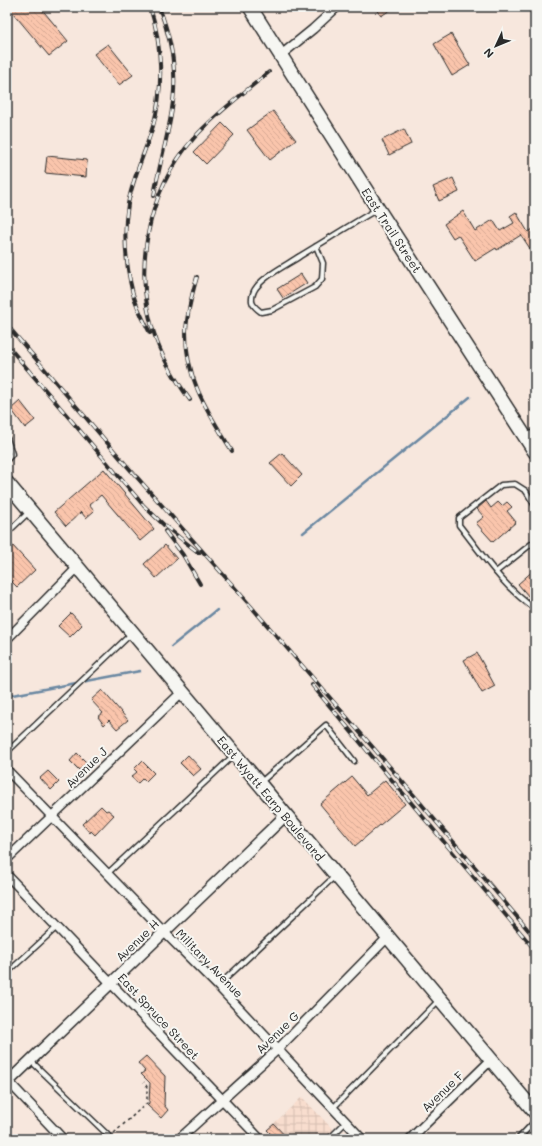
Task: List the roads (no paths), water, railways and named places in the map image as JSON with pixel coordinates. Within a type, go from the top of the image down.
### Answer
[{"type":"main road","name":"East Trail Street","points":[[250,7],[378,208],[530,434],[535,452]]},
{"type":"main road","name":"East Wyatt Earp Boulevard","points":[[7,483],[535,1112]]},
{"type":"street","points":[[281,54],[313,29],[337,7]]},
{"type":"street","points":[[7,639],[78,567]]},
{"type":"street","name":"Avenue J","points":[[7,859],[182,692]]},
{"type":"street","name":"Military Avenue","points":[[7,770],[218,986],[362,1139]]},
{"type":"street","name":"Avenue H","points":[[7,1082],[286,815]]},
{"type":"street","name":"East Spruce Street","points":[[7,876],[260,1139]]},
{"type":"street","name":"Avenue G","points":[[179,1139],[277,1050],[388,937]]},
{"type":"street","name":"Avenue F","points":[[410,1139],[491,1060]]},
{"type":"street","points":[[7,1082],[63,1139]]},
{"type":"lane","points":[[316,246],[323,263],[322,279],[315,287],[272,310],[261,312],[254,306],[252,300],[254,292],[260,283],[316,246],[378,208]]},
{"type":"lane","points":[[7,438],[12,454],[7,460]]},
{"type":"lane","points":[[535,506],[526,491],[515,484],[501,486],[459,518],[459,525],[496,572],[526,603],[535,609]]},
{"type":"lane","points":[[7,533],[30,511]]},
{"type":"lane","points":[[496,572],[535,541]]},
{"type":"lane","points":[[7,752],[132,632]]},
{"type":"lane","points":[[259,783],[326,725],[354,761]]},
{"type":"lane","points":[[108,873],[234,754]]},
{"type":"lane","points":[[218,986],[336,875]]},
{"type":"lane","points":[[7,973],[56,927]]},
{"type":"lane","points":[[333,1109],[440,999]]},
{"type":"lane","points":[[30,1060],[111,1138]]},
{"type":"lane","points":[[518,1139],[535,1121]]},
{"type":"lane","points":[[329,1139],[346,1122]]},
{"type":"waterway","points":[[303,533],[470,397]]},
{"type":"waterway","points":[[172,646],[217,610]]},
{"type":"waterway","points":[[7,696],[140,671]]},
{"type":"railway","points":[[150,7],[159,51],[159,97],[153,126],[130,194],[126,215],[127,261],[133,294],[150,333]]},
{"type":"railway","points":[[154,196],[171,118],[174,87],[171,47],[159,7]]},
{"type":"railway","points":[[190,400],[164,357],[157,342],[149,316],[145,289],[145,262],[148,235],[154,208],[164,183],[178,159],[194,138],[230,104],[269,72]]},
{"type":"railway","points":[[197,277],[190,304],[186,331],[189,365],[207,409],[232,451]]},
{"type":"railway","points":[[7,325],[127,466],[389,766],[535,938]]},
{"type":"railway","points":[[7,345],[144,506],[165,526],[199,553]]},
{"type":"railway","points":[[165,531],[183,555],[200,584]]},
{"type":"railway","points":[[312,685],[535,950]]}]
